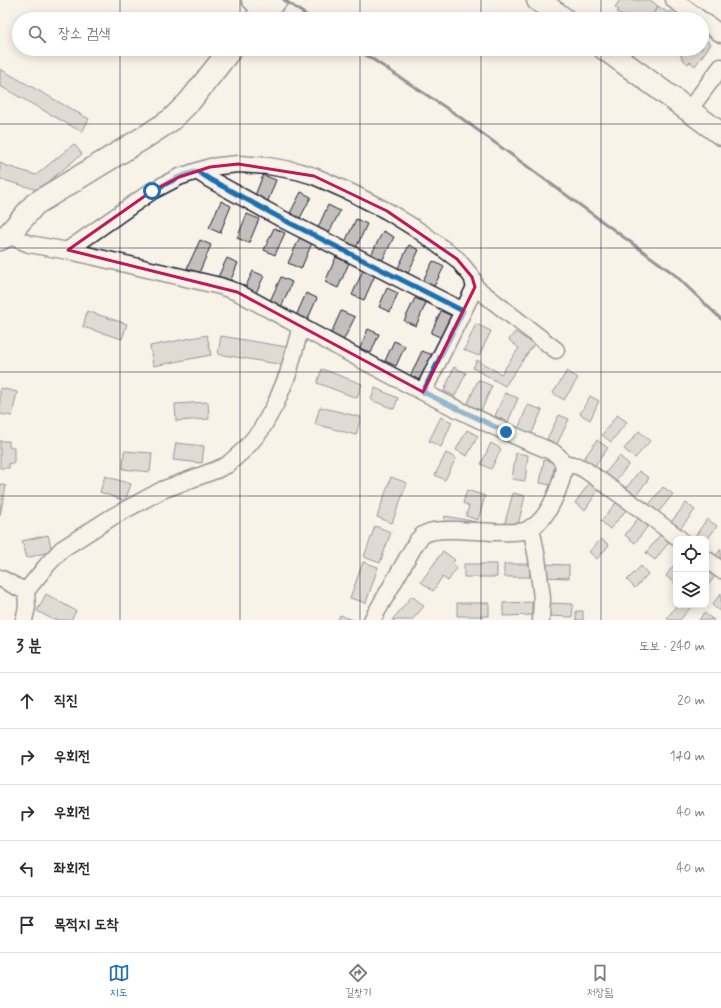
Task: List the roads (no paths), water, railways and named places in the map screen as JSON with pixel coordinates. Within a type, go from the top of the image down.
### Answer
[{"type":"main road","points":[[538,0],[554,12]]},
{"type":"main road","points":[[4,237],[35,204],[171,120],[190,101],[225,56]]},
{"type":"main road","points":[[615,56],[721,134]]},
{"type":"street","points":[[674,0],[690,12]]},
{"type":"street","points":[[709,26],[721,34]]},
{"type":"street","points":[[689,110],[721,67]]},
{"type":"street","points":[[68,250],[152,191],[179,177],[210,167],[238,164],[268,166],[297,171],[314,176],[352,193],[387,211],[421,232],[457,259],[472,277],[475,287],[556,350]]},
{"type":"street","points":[[197,171],[284,220],[463,311]]},
{"type":"street","points":[[4,237],[30,244],[68,250],[220,286],[237,292],[423,392],[506,432],[553,452],[564,462],[584,469],[643,510],[676,536]]},
{"type":"street","points":[[423,392],[475,287]]},
{"type":"street","points":[[24,620],[26,591],[62,549],[112,517],[162,490],[227,465],[245,449],[261,430],[276,403],[288,374],[300,326]]},
{"type":"street","points":[[372,620],[417,541],[424,535],[430,532],[443,530],[509,532],[525,530],[537,524],[556,497],[563,474],[564,462]]},
{"type":"street","points":[[531,527],[542,598],[541,620]]},
{"type":"street","points":[[709,561],[721,570]]},
{"type":"street","points":[[0,578],[26,591]]},
{"type":"railway","points":[[284,0],[302,12]]},
{"type":"railway","points":[[368,56],[457,115],[674,274],[721,319]]}]
